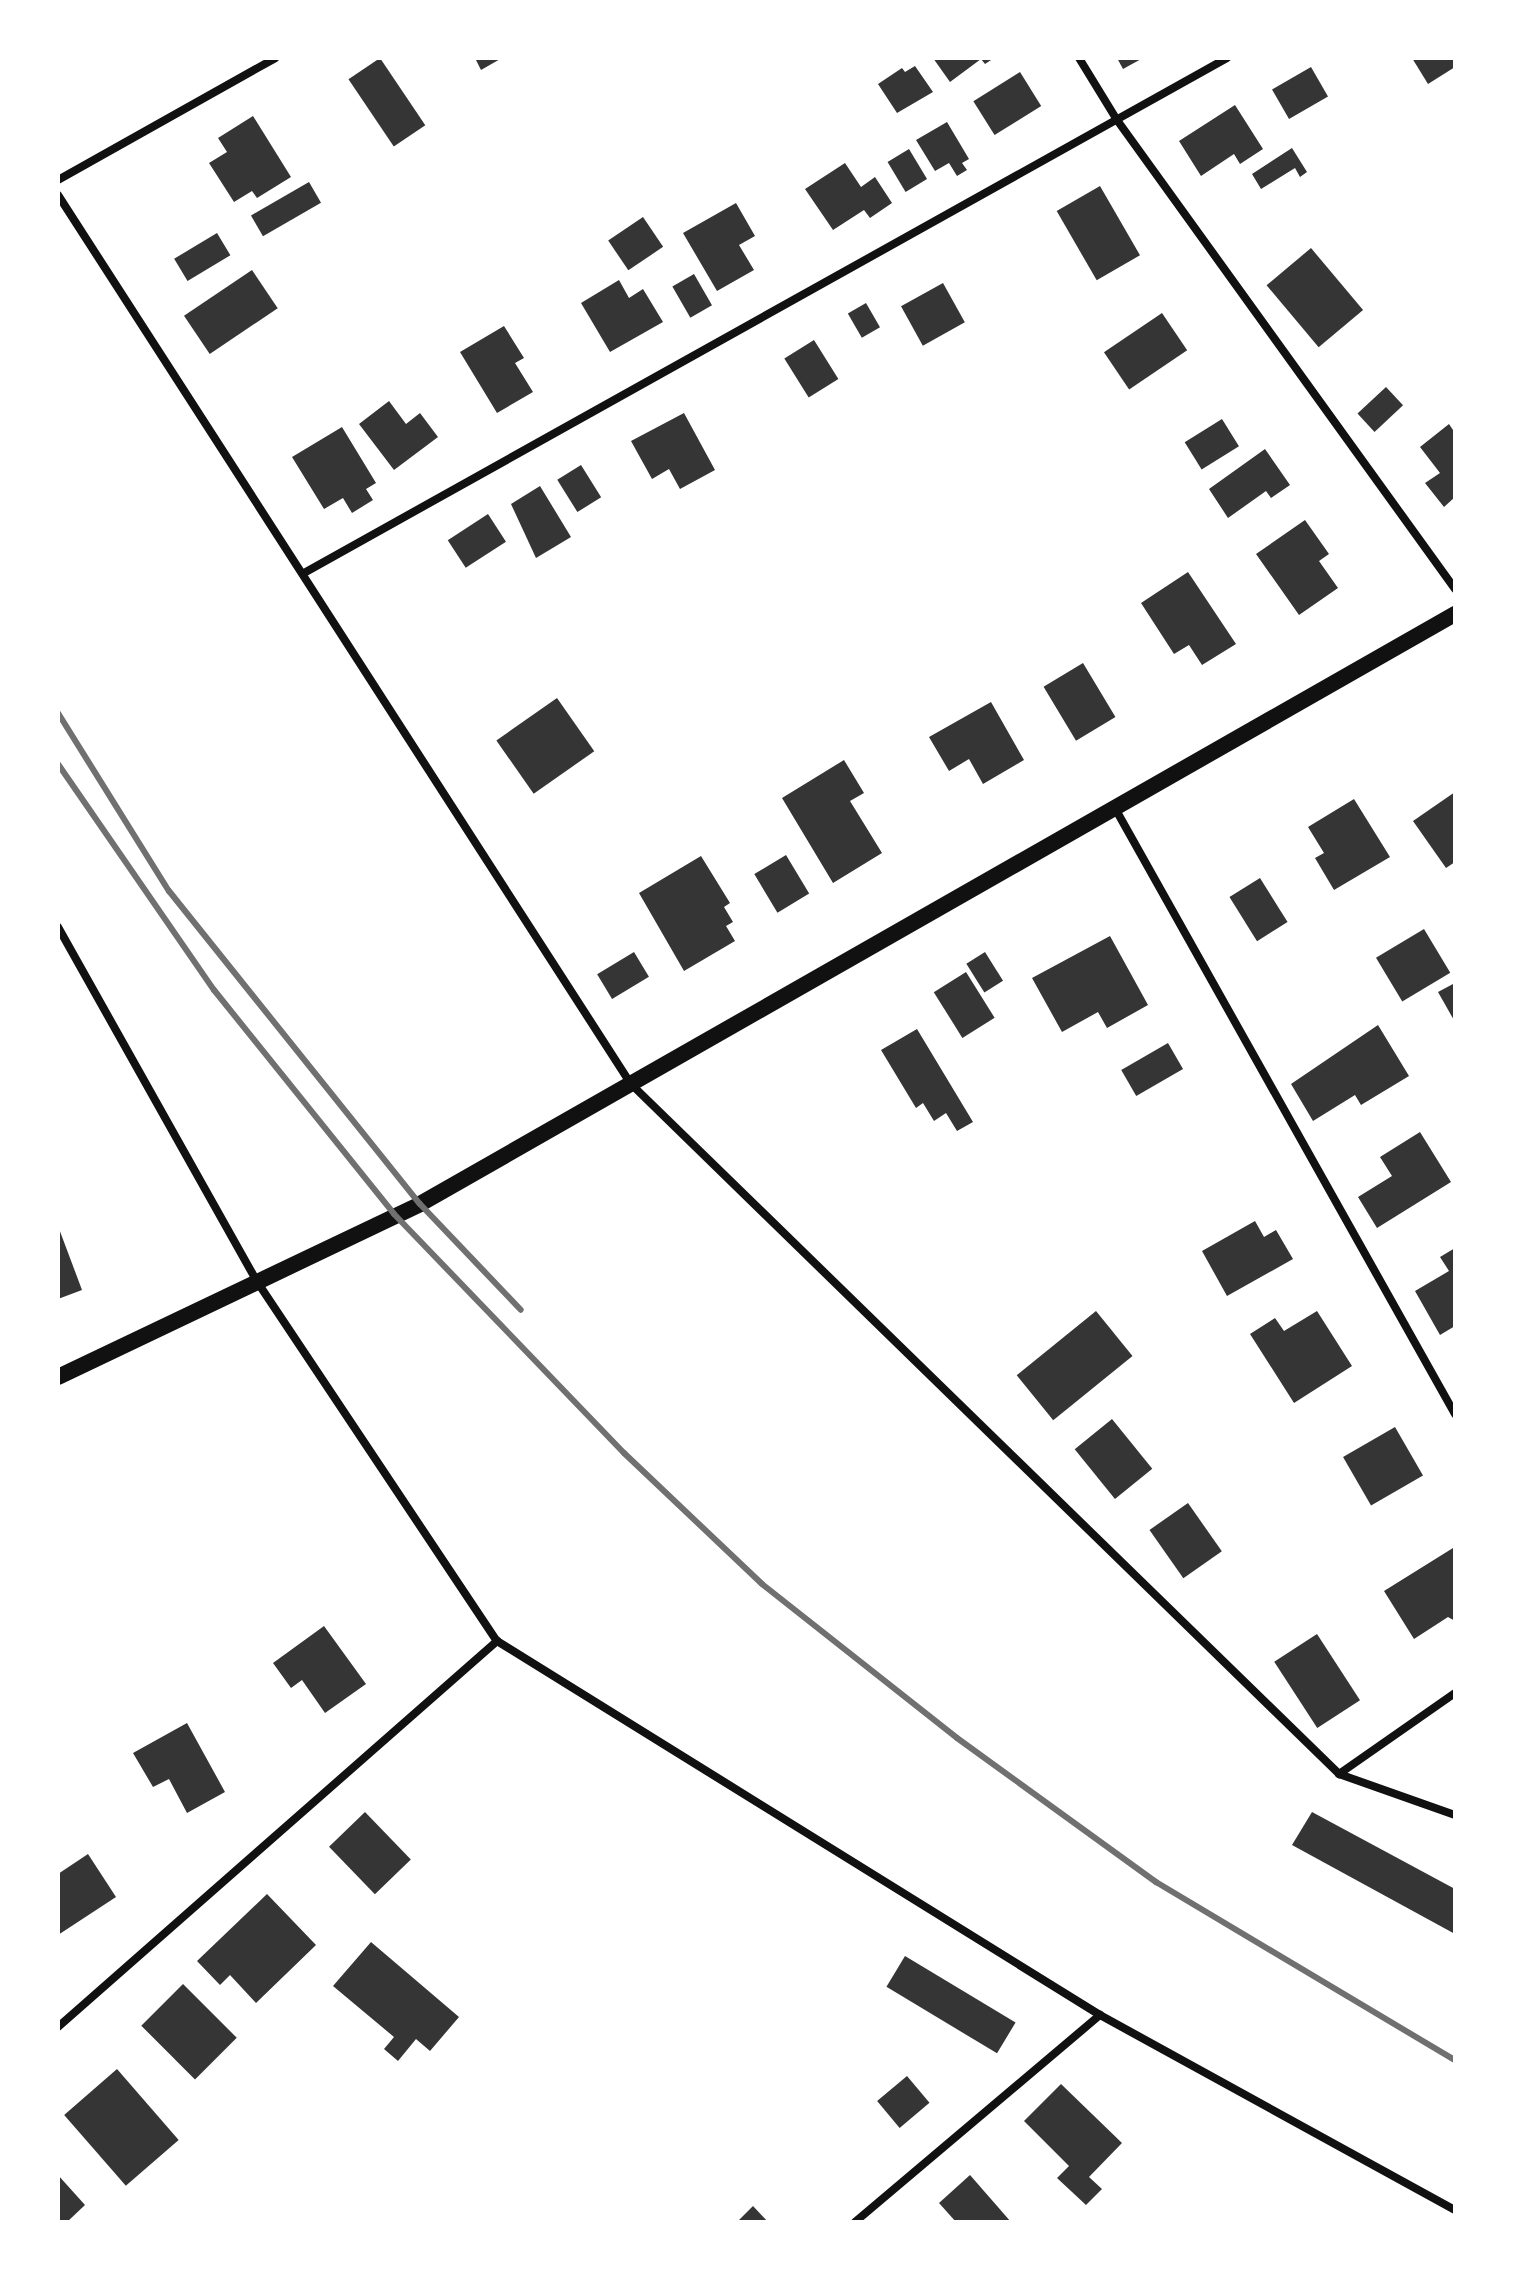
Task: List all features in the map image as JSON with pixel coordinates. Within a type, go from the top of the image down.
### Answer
[{"type":"main road","points":[[58,1377],[420,1204],[1455,614]]},
{"type":"street","points":[[58,180],[275,58]]},
{"type":"street","points":[[1079,58],[1117,120],[1455,589]]},
{"type":"street","points":[[304,573],[1227,58]]},
{"type":"street","points":[[58,195],[631,1084],[1339,1774],[1455,1815]]},
{"type":"street","points":[[1116,810],[1455,1414]]},
{"type":"street","points":[[58,927],[258,1283],[497,1641],[1100,2015],[1455,2210]]},
{"type":"street","points":[[58,2027],[497,1641]]},
{"type":"street","points":[[1339,1774],[1455,1693]]},
{"type":"street","points":[[855,2222],[1100,2015]]},
{"type":"building","points":[[380,58],[425,125],[394,146],[348,79]]},
{"type":"building","points":[[475,58],[502,58],[481,70]]},
{"type":"building","points":[[933,58],[994,58],[985,64],[981,59],[950,82]]},
{"type":"building","points":[[1117,58],[1143,58],[1123,69]]},
{"type":"building","points":[[1412,58],[1455,58],[1455,67],[1428,84]]},
{"type":"building","points":[[915,66],[933,92],[897,113],[878,84],[902,68],[905,72]]},
{"type":"building","points":[[1311,67],[1328,96],[1289,119],[1272,90]]},
{"type":"building","points":[[1020,72],[1041,106],[995,135],[973,101]]},
{"type":"building","points":[[1235,105],[1263,149],[1240,164],[1234,154],[1201,176],[1179,141]]},
{"type":"building","points":[[253,116],[291,177],[257,198],[252,191],[234,202],[209,163],[227,152],[218,138]]},
{"type":"building","points":[[947,122],[969,159],[962,163],[967,170],[957,176],[949,163],[935,171],[916,140]]},
{"type":"building","points":[[1292,148],[1307,172],[1300,177],[1295,168],[1261,189],[1252,174]]},
{"type":"building","points":[[909,149],[927,179],[906,192],[888,162]]},
{"type":"building","points":[[845,163],[861,187],[875,177],[892,203],[870,218],[864,210],[833,230],[805,189]]},
{"type":"building","points":[[309,182],[321,203],[263,236],[251,216]]},
{"type":"building","points":[[1100,186],[1140,255],[1097,280],[1057,211]]},
{"type":"building","points":[[736,203],[755,236],[739,245],[754,270],[717,291],[683,233]]},
{"type":"building","points":[[643,217],[663,247],[628,270],[608,240]]},
{"type":"building","points":[[217,233],[230,255],[188,281],[174,259]]},
{"type":"building","points":[[1311,248],[1363,310],[1319,347],[1267,285]]},
{"type":"building","points":[[252,270],[278,308],[210,354],[184,316]]},
{"type":"building","points":[[694,274],[712,305],[690,318],[672,286]]},
{"type":"building","points":[[619,280],[629,298],[643,289],[663,322],[610,352],[581,303]]},
{"type":"building","points":[[943,283],[965,322],[923,346],[901,306]]},
{"type":"building","points":[[866,303],[880,327],[862,338],[848,314]]},
{"type":"building","points":[[1162,313],[1187,350],[1129,389],[1104,352]]},
{"type":"building","points":[[504,326],[524,358],[515,363],[533,392],[497,413],[460,352]]},
{"type":"building","points":[[814,340],[838,379],[809,398],[784,359]]},
{"type":"building","points":[[1386,387],[1403,405],[1375,432],[1357,414]]},
{"type":"building","points":[[389,401],[406,424],[420,413],[438,437],[394,470],[359,424]]},
{"type":"building","points":[[684,413],[715,470],[680,489],[669,469],[652,479],[631,441]]},
{"type":"building","points":[[1222,419],[1239,446],[1202,469],[1185,442]]},
{"type":"building","points":[[1449,424],[1455,433],[1455,497],[1444,507],[1425,483],[1440,473],[1420,447]]},
{"type":"building","points":[[342,427],[376,483],[366,489],[373,500],[352,513],[343,498],[324,509],[292,457]]},
{"type":"building","points":[[1265,449],[1290,485],[1271,498],[1266,491],[1228,518],[1209,489]]},
{"type":"building","points":[[581,465],[601,497],[577,512],[557,480]]},
{"type":"building","points":[[540,486],[571,537],[536,558],[511,504]]},
{"type":"building","points":[[488,514],[506,542],[466,568],[448,540]]},
{"type":"building","points":[[1305,520],[1329,554],[1319,561],[1338,588],[1299,615],[1256,554]]},
{"type":"building","points":[[1188,572],[1236,644],[1202,665],[1189,645],[1174,654],[1141,603]]},
{"type":"building","points":[[1083,663],[1115,717],[1076,741],[1044,687]]},
{"type":"building","points":[[557,698],[594,751],[534,794],[496,740]]},
{"type":"building","points":[[991,702],[1024,760],[983,784],[969,759],[949,771],[929,737]]},
{"type":"building","points":[[844,760],[864,793],[850,801],[882,853],[833,883],[782,798]]},
{"type":"building","points":[[1455,792],[1455,862],[1446,868],[1413,821]]},
{"type":"building","points":[[1354,799],[1390,857],[1334,890],[1315,858],[1324,853],[1308,827]]},
{"type":"building","points":[[786,855],[809,894],[777,913],[754,874]]},
{"type":"building","points":[[701,856],[730,903],[724,907],[733,922],[726,926],[735,941],[684,971],[639,893]]},
{"type":"building","points":[[1260,878],[1288,922],[1257,941],[1229,897]]},
{"type":"building","points":[[1424,929],[1450,973],[1402,1002],[1376,958]]},
{"type":"building","points":[[1110,936],[1148,1005],[1107,1028],[1098,1012],[1062,1032],[1032,978]]},
{"type":"building","points":[[634,952],[649,977],[612,999],[597,974]]},
{"type":"building","points":[[985,952],[1003,981],[984,992],[966,964]]},
{"type":"building","points":[[966,972],[995,1018],[962,1038],[934,992]]},
{"type":"building","points":[[1453,984],[1455,988],[1455,1022],[1438,992]]},
{"type":"building","points":[[1378,1025],[1409,1076],[1361,1105],[1355,1095],[1313,1121],[1291,1084]]},
{"type":"building","points":[[917,1029],[973,1122],[957,1131],[946,1113],[934,1121],[923,1103],[916,1108],[881,1050]]},
{"type":"building","points":[[1168,1043],[1183,1069],[1136,1096],[1121,1070]]},
{"type":"building","points":[[1420,1132],[1451,1182],[1377,1228],[1358,1197],[1392,1176],[1380,1157]]},
{"type":"building","points":[[1255,1221],[1264,1237],[1276,1230],[1293,1259],[1227,1296],[1202,1251]]},
{"type":"building","points":[[58,1226],[82,1290],[58,1299]]},
{"type":"building","points":[[1455,1248],[1455,1326],[1440,1335],[1415,1291],[1449,1271],[1440,1257]]},
{"type":"building","points":[[1096,1311],[1133,1356],[1053,1420],[1017,1375]]},
{"type":"building","points":[[1317,1311],[1352,1366],[1294,1403],[1250,1334],[1275,1318],[1284,1331]]},
{"type":"building","points":[[1112,1419],[1152,1469],[1115,1499],[1075,1449]]},
{"type":"building","points":[[1395,1427],[1423,1475],[1371,1505],[1343,1457]]},
{"type":"building","points":[[1188,1503],[1222,1551],[1183,1578],[1149,1530]]},
{"type":"building","points":[[1453,1548],[1455,1621],[1448,1617],[1414,1639],[1384,1591]]},
{"type":"building","points":[[324,1626],[366,1684],[325,1713],[302,1680],[291,1688],[273,1663]]},
{"type":"building","points":[[1317,1634],[1360,1700],[1317,1728],[1274,1662]]},
{"type":"building","points":[[187,1723],[225,1792],[187,1813],[169,1779],[153,1787],[133,1753]]},
{"type":"building","points":[[365,1812],[411,1859],[375,1894],[329,1847]]},
{"type":"building","points":[[1312,1812],[1455,1889],[1455,1934],[1292,1845]]},
{"type":"building","points":[[88,1854],[116,1897],[58,1935],[58,1874]]},
{"type":"building","points":[[267,1894],[316,1945],[256,2003],[230,1975],[220,1985],[197,1961]]},
{"type":"building","points":[[371,1942],[459,2017],[430,2051],[416,2039],[398,2061],[384,2049],[394,2037],[333,1986]]},
{"type":"building","points":[[905,1956],[1016,2022],[997,2053],[886,1987]]},
{"type":"building","points":[[183,1984],[237,2038],[195,2079],[141,2026]]},
{"type":"building","points":[[117,2069],[179,2140],[126,2186],[64,2115]]},
{"type":"building","points":[[907,2076],[929,2103],[900,2128],[877,2101]]},
{"type":"building","points":[[1061,2084],[1122,2143],[1089,2177],[1102,2189],[1086,2205],[1057,2178],[1069,2166],[1024,2121]]},
{"type":"building","points":[[58,2175],[85,2205],[67,2222],[58,2222]]},
{"type":"building","points":[[970,2175],[1011,2222],[956,2222],[939,2203]]},
{"type":"building","points":[[753,2206],[768,2222],[737,2222]]},
{"type":"railway","points":[[58,713],[169,891],[420,1204],[521,1310]]},
{"type":"railway","points":[[58,764],[214,990],[394,1214],[624,1453],[762,1584],[957,1738],[1156,1882],[1455,2060]]}]
